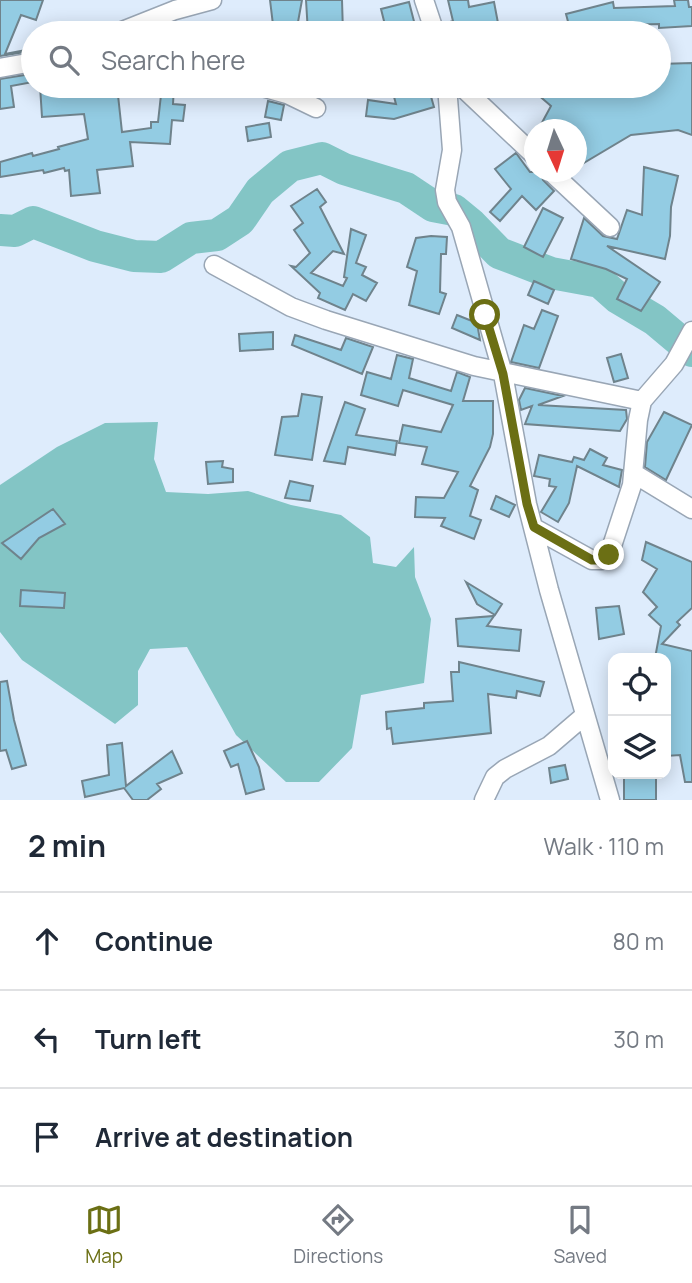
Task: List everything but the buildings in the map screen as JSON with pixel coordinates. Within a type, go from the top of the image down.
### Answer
[{"type":"street","points":[[141,21],[173,5],[212,0]]},
{"type":"street","points":[[424,0],[431,21]]},
{"type":"street","points":[[0,68],[21,64]]},
{"type":"street","points":[[297,98],[316,108]]},
{"type":"street","points":[[448,98],[452,150],[445,190],[447,202],[461,227],[503,374],[527,504],[584,716],[610,800]]},
{"type":"street","points":[[474,98],[524,146]]},
{"type":"street","points":[[562,182],[610,227]]},
{"type":"street","points":[[214,265],[291,307],[326,320],[503,374],[642,401]]},
{"type":"street","points":[[534,527],[584,556],[601,560],[609,555],[634,473],[642,401],[674,364],[692,331]]},
{"type":"street","points":[[634,473],[692,509]]},
{"type":"street","points":[[484,800],[495,776],[549,746],[584,716]]},
{"type":"shaded area","points":[[158,422],[154,459],[166,492],[208,494],[248,491],[291,505],[341,515],[370,537],[373,563],[396,567],[414,547],[415,577],[431,619],[424,683],[361,695],[352,748],[319,782],[286,782],[236,735],[187,647],[150,649],[138,671],[138,705],[115,724],[22,660],[0,632],[0,485],[57,447],[105,423]]},
{"type":"waterway","points":[[0,230],[15,231],[33,222],[95,246],[134,256],[161,257],[191,238],[217,235],[240,220],[260,191],[290,166],[322,158],[344,169],[406,188],[433,206],[454,210],[499,253],[551,273],[600,282],[618,298],[655,320],[692,351]]},
{"type":"route","points":[[485,315],[503,374],[527,504],[534,527],[592,560],[601,560],[609,555]]}]
